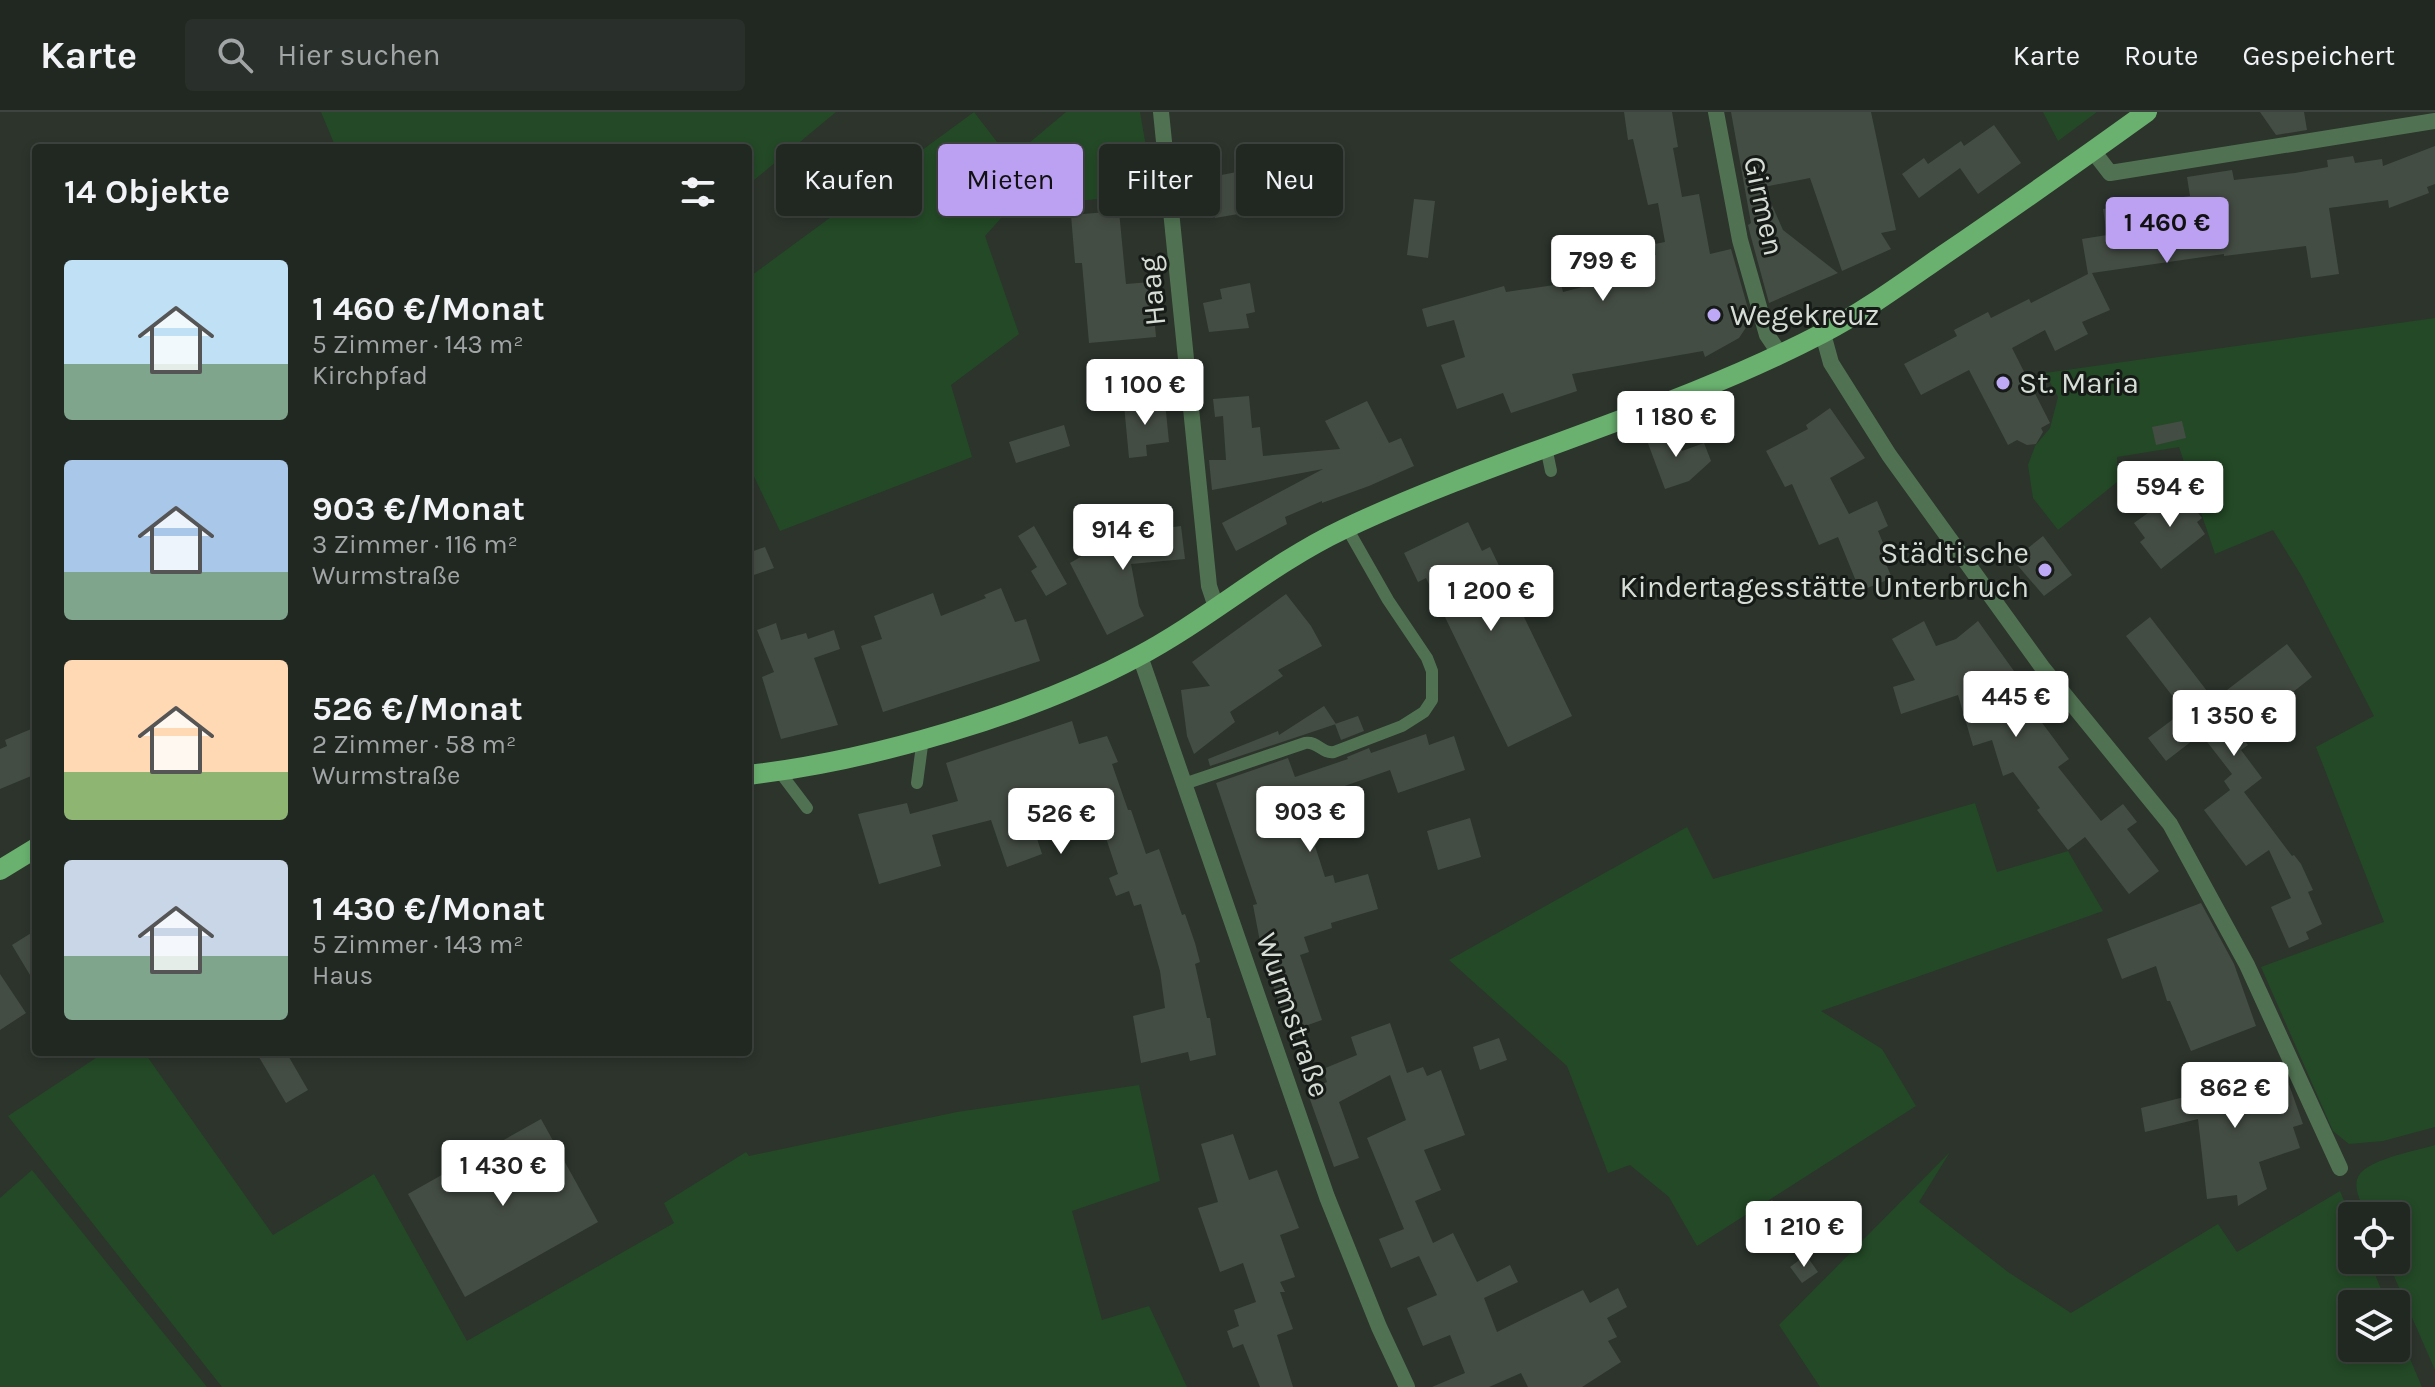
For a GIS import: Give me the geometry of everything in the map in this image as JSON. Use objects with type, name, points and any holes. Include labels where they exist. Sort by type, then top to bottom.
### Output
[{"type":"main road","points":[[752,774],[813,765],[923,738],[1052,695],[1140,656],[1278,565],[1347,528],[1706,386],[1823,334],[1860,313],[2147,112]]},
{"type":"main road","points":[[0,870],[32,850]]},
{"type":"street","name":"Haag","points":[[1161,112],[1209,586],[1216,607]]},
{"type":"street","name":"Girmen","points":[[1716,112],[1740,240],[1767,335],[1780,354]]},
{"type":"street","points":[[2093,151],[2110,173],[2435,121]]},
{"type":"street","points":[[1823,334],[1831,363],[1889,455],[2042,667],[2170,824],[2247,965],[2340,1168]]},
{"type":"street","name":"Wurmstraße","points":[[1140,656],[1327,1197],[1379,1327],[1407,1387]]},
{"type":"lane","points":[[1546,447],[1551,471]]},
{"type":"lane","points":[[1184,784],[1305,743],[1313,743],[1326,753],[1334,752],[1402,726],[1424,712],[1432,700],[1432,671],[1427,658],[1388,600],[1347,528]]},
{"type":"lane","points":[[917,783],[923,738]]},
{"type":"lane","points":[[779,771],[807,808]]},
{"type":"green space","points":[[321,112],[836,112],[797,144],[776,144],[776,162],[752,182],[752,144],[334,144]]},
{"type":"green space","points":[[974,112],[999,144],[938,144],[938,216],[1003,216],[985,236],[1019,334],[951,385],[972,457],[780,531],[752,472],[752,275],[832,216],[922,216],[922,150]]},
{"type":"green space","points":[[1066,112],[1140,112],[1146,144],[1099,144],[1099,199],[1083,200],[1083,144],[1028,144]]},
{"type":"green space","points":[[2043,112],[2097,112],[2058,141]]},
{"type":"green space","points":[[2435,318],[2435,1127],[2383,1141],[2349,1144],[2333,1131],[2261,967],[2384,922],[2316,747],[2374,716],[2301,575],[2273,530],[2215,554],[2179,447],[2117,457],[2117,482],[2058,530],[2033,498],[2028,465],[2035,446],[2050,428],[2058,397],[2045,373]]},
{"type":"green space","points":[[1975,803],[1997,872],[2068,851],[2103,911],[1821,1011],[1882,1049],[1916,1106],[1697,1246],[1669,1197],[1630,1165],[1608,1173],[1567,1066],[1449,960],[1687,827],[1713,879]]},
{"type":"green space","points":[[99,1056],[147,1056],[273,1235],[374,1174],[467,1341],[674,1223],[664,1203],[746,1152],[749,1156],[957,1112],[1139,1085],[1160,1181],[1072,1211],[1102,1320],[1149,1306],[1187,1387],[222,1387],[8,1116]]},
{"type":"green space","points":[[2435,1145],[2435,1370],[2410,1313],[2410,1290],[2400,1290],[2393,1274],[2410,1274],[2410,1202],[2360,1202],[2356,1185],[2361,1173],[2368,1167]]},
{"type":"green space","points":[[1950,1152],[1919,1202],[2008,1272],[2071,1313],[2218,1224],[2237,1252],[2340,1191],[2345,1202],[2338,1202],[2338,1274],[2375,1274],[2381,1290],[2338,1290],[2338,1362],[2410,1362],[2410,1359],[2422,1387],[1820,1387],[1779,1325]]},
{"type":"green space","points":[[32,1170],[207,1387],[0,1387],[0,1198]]},
{"type":"building","points":[[1624,112],[1672,112],[1678,147],[1673,148],[1682,197],[1699,194],[1710,254],[1731,249],[1749,312],[1747,326],[1739,338],[1705,357],[1703,351],[1572,374],[1577,391],[1511,413],[1503,393],[1457,409],[1441,365],[1465,357],[1454,320],[1427,327],[1422,309],[1504,286],[1506,292],[1561,284],[1563,292],[1625,276],[1621,262],[1656,255],[1655,244],[1665,242],[1658,203],[1648,205],[1633,139],[1628,140]]},
{"type":"building","points":[[1731,112],[1871,112],[1896,230],[1881,233],[1891,249],[1842,271],[1810,178],[1764,187],[1783,230],[1838,273],[1769,303],[1748,225],[1751,223]]},
{"type":"building","points":[[2260,112],[2304,112],[2307,130],[2276,135]]},
{"type":"building","points":[[1994,125],[2021,163],[1978,194],[1960,168],[1919,198],[1902,174],[1924,158],[1928,164],[1961,141],[1964,146]]},
{"type":"building","points":[[2435,146],[2435,184],[2427,187],[2429,193],[2389,208],[2388,200],[2329,208],[2339,274],[2311,278],[2306,246],[2092,273],[2110,310],[2082,322],[2088,334],[2055,351],[2045,330],[2012,348],[2050,423],[2041,428],[2043,432],[2036,444],[2027,445],[2017,440],[2008,445],[1969,370],[1921,395],[1904,364],[1957,336],[1954,330],[1988,312],[1991,318],[2029,299],[2031,303],[2088,274],[2082,239],[2107,235],[2103,209],[2190,196],[2187,177],[2232,170],[2234,180],[2295,173],[2328,167],[2327,160],[2353,156],[2355,163],[2382,159],[2383,166]]},
{"type":"building","points":[[1236,172],[1236,214],[1215,218],[1220,216],[1220,175]]},
{"type":"building","points":[[1414,199],[1435,201],[1428,258],[1407,255]]},
{"type":"building","points":[[1071,216],[1119,216],[1126,284],[1151,282],[1156,337],[1089,343],[1082,263],[1075,263]]},
{"type":"building","points":[[1250,283],[1255,312],[1246,314],[1249,328],[1209,332],[1203,303],[1222,299],[1220,289]]},
{"type":"building","points":[[1138,372],[1140,396],[1124,404],[1120,376]]},
{"type":"building","points":[[1249,396],[1252,428],[1260,427],[1263,456],[1340,449],[1325,421],[1367,401],[1389,443],[1401,438],[1414,466],[1285,517],[1287,524],[1236,551],[1222,523],[1323,469],[1212,490],[1209,460],[1226,460],[1223,416],[1215,417],[1213,399]]},
{"type":"building","points":[[1165,402],[1169,442],[1146,445],[1147,456],[1129,458],[1124,405]]},
{"type":"building","points":[[1830,408],[1865,458],[1830,478],[1849,514],[1877,501],[1888,526],[1878,531],[1891,562],[1886,564],[1892,578],[1860,591],[1838,537],[1819,545],[1792,484],[1785,487],[1766,451],[1808,429],[1806,425]]},
{"type":"building","points":[[2182,421],[2186,438],[2156,445],[2152,427]]},
{"type":"building","points":[[1064,425],[1070,446],[1016,463],[1009,442]]},
{"type":"building","points":[[1673,428],[1682,451],[1704,443],[1711,461],[1689,481],[1665,489],[1646,438]]},
{"type":"building","points":[[2180,490],[2202,518],[2197,522],[2205,534],[2161,569],[2140,542],[2145,538],[2134,523]]},
{"type":"building","points":[[1468,522],[1482,551],[1490,547],[1572,716],[1508,747],[1426,578],[1418,582],[1404,553]]},
{"type":"building","points":[[1034,526],[1067,584],[1046,596],[1031,571],[1037,567],[1018,536]]},
{"type":"building","points":[[1181,526],[1185,559],[1131,564],[1139,606],[1144,616],[1107,635],[1070,563],[1098,547],[1097,537]]},
{"type":"building","name":"Städtische Kindertagesstätte Unterbruch","points":[[2043,536],[2072,575],[2044,596],[2013,560]]},
{"type":"building","points":[[765,547],[774,568],[752,576],[752,552]]},
{"type":"building","points":[[1001,588],[1015,622],[1026,619],[1040,661],[883,712],[861,646],[882,639],[874,616],[933,593],[941,616],[986,598],[984,595]]},
{"type":"building","points":[[1286,594],[1322,646],[1278,670],[1283,676],[1230,712],[1235,722],[1194,754],[1187,736],[1181,690],[1210,686],[1192,662]]},
{"type":"building","points":[[2150,617],[2214,700],[2287,644],[2312,677],[2274,707],[2266,697],[2231,723],[2248,745],[2241,750],[2262,778],[2244,792],[2301,864],[2313,890],[2308,892],[2322,924],[2306,932],[2309,939],[2289,948],[2271,907],[2291,898],[2269,850],[2246,866],[2204,810],[2230,790],[2224,781],[2232,774],[2201,734],[2166,761],[2148,738],[2184,711],[2126,636]]},
{"type":"building","points":[[1924,621],[1936,646],[1956,639],[1978,621],[2048,714],[2040,720],[2069,759],[2058,767],[2101,821],[2123,804],[2137,822],[2127,829],[2159,871],[2129,894],[2085,837],[2068,850],[2013,772],[2003,776],[1992,740],[1973,746],[1958,695],[1901,714],[1893,687],[1915,680],[1892,639]]},
{"type":"building","points":[[776,623],[781,640],[806,633],[808,639],[834,630],[840,649],[814,658],[838,725],[781,739],[762,677],[774,672],[757,630]]},
{"type":"building","points":[[1324,706],[1336,724],[1210,766],[1208,759],[1278,731],[1279,735]]},
{"type":"building","points":[[1358,716],[1364,731],[1341,740],[1335,724]]},
{"type":"building","points":[[1072,721],[1079,744],[1107,736],[1118,762],[1112,764],[1146,854],[1159,849],[1195,943],[1200,962],[1195,964],[1207,1018],[1210,1018],[1216,1055],[1190,1061],[1188,1052],[1141,1063],[1133,1016],[1165,1008],[1160,971],[1141,904],[1134,906],[1129,891],[1116,896],[1109,878],[1118,874],[1093,799],[1042,817],[1044,822],[1033,826],[1042,854],[1007,867],[991,820],[932,835],[941,866],[879,884],[858,814],[907,803],[910,814],[958,801],[946,763]]},
{"type":"building","points":[[32,729],[32,776],[0,789],[0,749],[7,746],[5,740]]},
{"type":"building","points":[[1426,734],[1429,745],[1454,736],[1465,770],[1398,793],[1390,770],[1308,799],[1320,837],[1315,846],[1325,877],[1333,875],[1335,883],[1368,874],[1378,909],[1331,923],[1332,928],[1304,937],[1309,952],[1300,955],[1322,1020],[1288,1032],[1261,947],[1253,905],[1257,904],[1216,783],[1288,758],[1295,777],[1348,759],[1369,748],[1371,753]]},
{"type":"building","points":[[1470,818],[1481,857],[1438,870],[1427,831]]},
{"type":"building","points":[[2201,903],[2234,964],[2256,1026],[2191,1051],[2170,1001],[2167,1001],[2156,966],[2122,979],[2107,939]]},
{"type":"building","points":[[32,932],[32,978],[12,945]]},
{"type":"building","points":[[0,974],[26,1013],[0,1030]]},
{"type":"building","points":[[1390,1023],[1407,1073],[1423,1067],[1427,1076],[1441,1070],[1465,1135],[1424,1150],[1441,1190],[1415,1201],[1433,1243],[1453,1233],[1477,1282],[1510,1265],[1518,1282],[1484,1298],[1497,1332],[1583,1290],[1590,1303],[1618,1288],[1627,1307],[1607,1318],[1617,1337],[1608,1341],[1621,1362],[1582,1387],[1528,1387],[1521,1373],[1489,1387],[1432,1387],[1465,1373],[1450,1335],[1423,1346],[1407,1308],[1437,1295],[1419,1256],[1391,1268],[1379,1239],[1404,1229],[1367,1138],[1406,1120],[1390,1075],[1339,1102],[1359,1158],[1334,1167],[1307,1091],[1327,1082],[1323,1069],[1357,1055],[1351,1037]]},
{"type":"building","points":[[1499,1038],[1507,1060],[1480,1070],[1473,1047]]},
{"type":"building","points":[[258,1056],[288,1056],[308,1090],[286,1103]]},
{"type":"building","points":[[2286,1076],[2303,1124],[2293,1127],[2300,1148],[2259,1162],[2267,1189],[2238,1206],[2237,1195],[2207,1199],[2198,1119],[2145,1132],[2141,1108],[2196,1094],[2195,1084]]},
{"type":"building","points":[[541,1119],[598,1222],[465,1297],[408,1194]]},
{"type":"building","points":[[1233,1134],[1249,1180],[1277,1170],[1299,1228],[1280,1235],[1295,1277],[1280,1282],[1285,1292],[1280,1292],[1293,1329],[1277,1335],[1293,1387],[1260,1387],[1243,1344],[1233,1348],[1227,1331],[1239,1326],[1234,1310],[1256,1302],[1243,1263],[1220,1272],[1198,1208],[1218,1202],[1201,1144]]},
{"type":"building","points":[[1772,1200],[1792,1223],[1767,1246],[1752,1231],[1750,1216]]},
{"type":"building","points":[[1806,1255],[1818,1272],[1802,1283],[1790,1267]]},
{"type":"place","name":"Wegekreuz","points":[[1714,315]]},
{"type":"place","name":"St. Maria","points":[[2003,383]]},
{"type":"place","name":"Städtische Kindertagesstätte Unterbruch","points":[[2045,570]]}]
